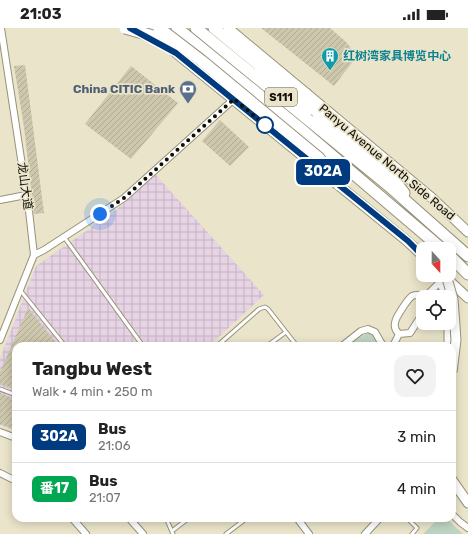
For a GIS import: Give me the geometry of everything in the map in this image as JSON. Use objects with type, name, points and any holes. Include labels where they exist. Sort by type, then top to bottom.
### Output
[{"type":"highway","points":[[125,28],[153,36],[178,47],[202,61]]},
{"type":"highway","points":[[159,28],[202,61],[319,158],[339,185]]},
{"type":"highway","name":"S111","points":[[177,28],[301,129],[435,242]]},
{"type":"highway","name":"S111","points":[[196,28],[366,167],[468,256]]},
{"type":"highway","points":[[214,28],[392,177],[416,210]]},
{"type":"highway","points":[[306,94],[318,114]]},
{"type":"highway","points":[[456,262],[468,274]]},
{"type":"main road","points":[[130,28],[176,53]]},
{"type":"main road","points":[[149,28],[176,53],[416,249]]},
{"type":"main road","name":"Panyu Avenue North Side Road","points":[[228,28],[432,198],[468,232]]},
{"type":"main road","points":[[424,232],[429,242]]},
{"type":"main road","points":[[445,282],[453,299],[456,342]]},
{"type":"main road","points":[[449,282],[468,298]]},
{"type":"main road","points":[[449,330],[449,342]]},
{"type":"main road","points":[[456,486],[468,502]]},
{"type":"street","name":"龙山大道","points":[[0,340],[34,255],[1,28]]},
{"type":"street","points":[[34,255],[64,238],[124,198],[234,99]]},
{"type":"street","points":[[0,200],[26,195]]},
{"type":"street","points":[[431,290],[437,282]]},
{"type":"street","points":[[416,296],[409,299],[395,320],[396,331],[400,334],[410,333],[416,324]]},
{"type":"street","points":[[347,342],[361,331],[368,328],[375,332],[381,342]]},
{"type":"street","points":[[395,342],[400,334]]},
{"type":"street","points":[[0,432],[12,436]]},
{"type":"street","points":[[0,473],[12,479]]},
{"type":"street","points":[[456,518],[468,528]]},
{"type":"street","points":[[76,522],[86,534]]},
{"type":"street","points":[[132,522],[143,534]]},
{"type":"street","points":[[300,522],[309,534]]},
{"type":"street","points":[[365,534],[376,522]]},
{"type":"lane","points":[[64,238],[140,342]]},
{"type":"lane","points":[[20,290],[62,342]]},
{"type":"lane","points":[[221,342],[259,309],[264,307],[268,309],[293,342]]},
{"type":"lane","points":[[272,342],[286,332]]},
{"type":"lane","points":[[0,389],[12,394]]},
{"type":"lane","points":[[168,522],[173,532],[184,522]]},
{"type":"lane","points":[[226,534],[242,522]]},
{"type":"lane","points":[[411,522],[417,528],[412,534]]},
{"type":"shaded area","points":[[155,174],[264,295],[213,342],[12,342],[12,430],[0,425],[0,359],[36,266],[115,211]]},
{"type":"green space","points":[[368,332],[374,335],[378,342],[354,342]]},
{"type":"green space","points":[[435,522],[450,522],[463,534],[423,534]]},
{"type":"building","name":"红树湾家具博览中心","points":[[261,28],[330,28],[346,42],[357,56],[334,86]]},
{"type":"building","points":[[25,65],[44,213],[34,214],[24,127],[14,66]]},
{"type":"building","points":[[131,66],[178,103],[131,159],[85,124]]},
{"type":"building","points":[[220,120],[249,147],[230,166],[202,141]]},
{"type":"building","points":[[28,308],[56,342],[13,342]]},
{"type":"building","points":[[12,345],[12,388],[0,384],[0,372]]},
{"type":"building","points":[[0,393],[12,398],[12,429],[0,424]]},
{"type":"bus line","name":"302A","points":[[130,28],[176,53],[416,249]]},
{"type":"place","name":"红树湾家具博览中心","points":[[330,71]]},
{"type":"place","name":"China CITIC Bank","points":[[188,104]]},
{"type":"route","points":[[100,214],[124,198],[222,108],[234,99],[265,125]]}]
